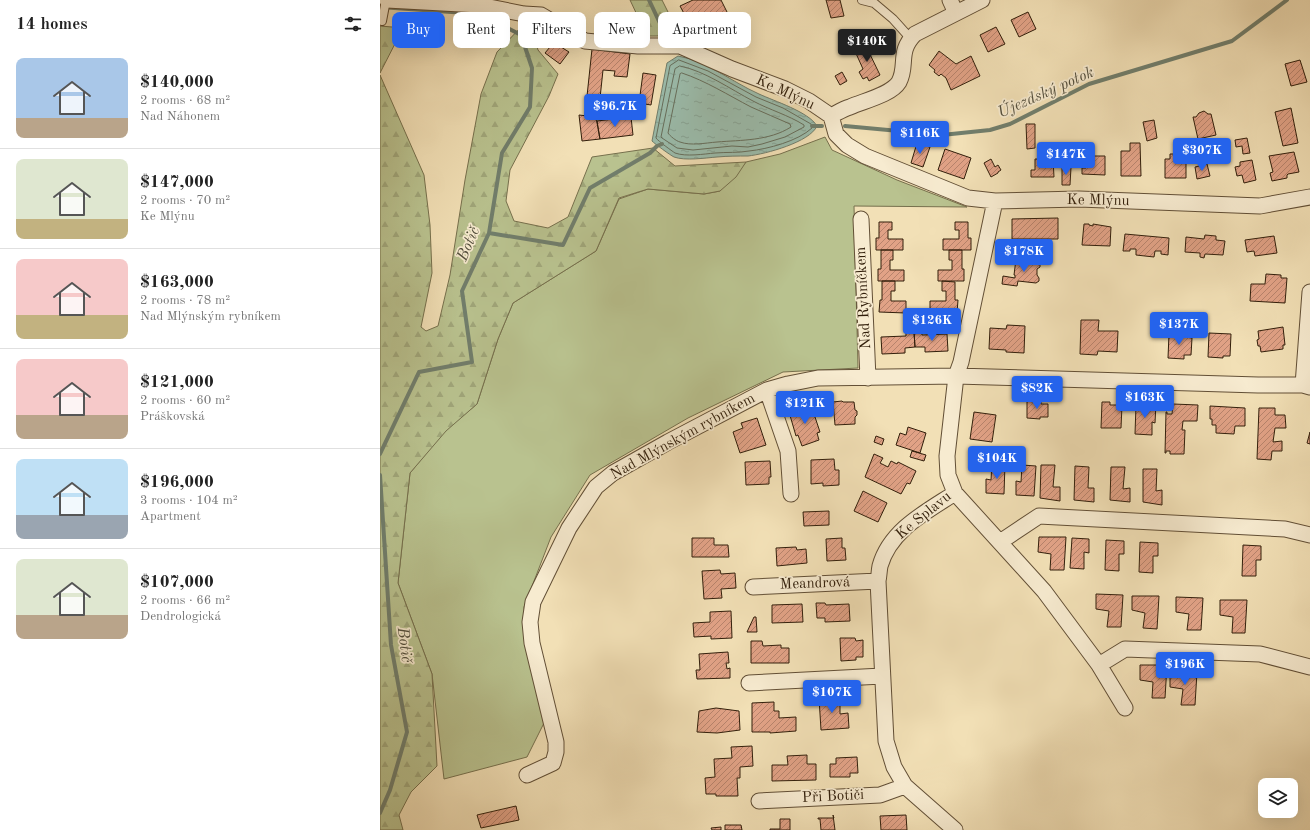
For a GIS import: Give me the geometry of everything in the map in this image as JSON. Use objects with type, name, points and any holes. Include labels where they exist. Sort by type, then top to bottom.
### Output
[{"type":"street","name":"Ke Mlýnu","points":[[387,0],[479,5],[524,14],[541,15],[584,41],[638,46],[680,46],[732,69],[785,89],[809,101],[831,116],[836,134],[847,145],[865,156],[968,198],[995,201],[1079,199],[1260,206],[1309,200]]},
{"type":"street","points":[[831,116],[851,106],[889,92],[898,84],[902,74],[907,44],[915,34],[953,6],[982,0]]},
{"type":"street","name":"Ke Splavu","points":[[955,830],[905,786],[894,767],[886,741],[878,581],[880,566],[890,544],[904,528],[955,493],[948,475],[947,456],[956,376],[961,362],[995,201]]},
{"type":"street","name":"Nad Rybníčkem","points":[[861,219],[868,378]]},
{"type":"street","points":[[1307,386],[1310,292]]},
{"type":"street","name":"Nad Mlýnským rybníkem","points":[[526,775],[553,763],[556,752],[556,742],[532,643],[530,622],[533,602],[569,528],[596,487],[613,473],[767,390],[818,378],[956,376],[1307,386]]},
{"type":"street","points":[[767,390],[788,451],[791,494]]},
{"type":"street","points":[[955,493],[1044,591],[1099,665],[1125,708]]},
{"type":"street","points":[[1000,542],[1039,516],[1285,529],[1310,535]]},
{"type":"street","name":"Meandrová","points":[[753,587],[878,581]]},
{"type":"street","points":[[1099,665],[1124,649],[1260,654],[1310,667]]},
{"type":"street","points":[[749,683],[882,676]]},
{"type":"street","name":"Při Botiči","points":[[759,801],[880,795],[905,786]]},
{"type":"lane","points":[[382,21],[387,0]]},
{"type":"lane","points":[[862,0],[874,3],[893,19],[911,39]]},
{"type":"green space","points":[[630,0],[662,0],[668,12],[658,12],[658,36],[650,36],[650,12],[636,12]]},
{"type":"green space","points":[[380,26],[392,27],[393,48],[380,73]]},
{"type":"green space","points":[[518,30],[518,48],[537,48],[558,74],[549,96],[510,170],[506,201],[514,221],[548,228],[568,217],[592,157],[653,148],[675,166],[746,162],[736,177],[720,191],[704,194],[648,189],[619,198],[596,251],[513,303],[498,339],[477,404],[446,431],[410,473],[398,583],[432,674],[437,766],[411,792],[399,815],[403,830],[380,830],[380,75],[424,175],[430,225],[432,273],[421,327],[426,331],[438,326],[450,275],[465,180],[481,94],[497,52],[501,48],[510,48],[510,39]]},
{"type":"green space","points":[[825,137],[832,150],[897,180],[967,207],[854,206],[858,368],[783,372],[688,418],[590,475],[551,537],[524,607],[528,654],[545,721],[527,757],[444,779],[432,674],[398,583],[410,473],[445,431],[477,404],[498,339],[513,303],[596,251],[619,199],[648,189],[704,194],[720,191],[746,162],[780,154]]},
{"type":"water","points":[[678,56],[699,62],[759,94],[791,107],[807,116],[817,126],[813,132],[797,142],[776,150],[756,155],[695,159],[674,157],[652,141],[667,63]]},
{"type":"building","points":[[693,0],[721,0],[727,12],[683,12],[680,6]]},
{"type":"building","points":[[826,0],[840,0],[844,16],[831,18]]},
{"type":"building","points":[[1028,12],[1036,29],[1019,37],[1011,20]]},
{"type":"building","points":[[996,27],[1005,44],[988,52],[980,35]]},
{"type":"building","points":[[865,44],[880,75],[869,81],[867,77],[863,79],[859,72],[863,69],[854,49]]},
{"type":"building","points":[[549,48],[563,48],[569,52],[560,64],[545,53]]},
{"type":"building","points":[[592,49],[630,54],[627,77],[614,76],[615,71],[603,70],[598,117],[585,115]]},
{"type":"building","points":[[939,51],[956,64],[971,56],[980,76],[951,90],[946,78],[941,74],[939,76],[929,65]]},
{"type":"building","points":[[1300,60],[1307,82],[1291,86],[1285,64]]},
{"type":"building","points":[[842,72],[847,81],[840,85],[835,76]]},
{"type":"building","points":[[643,73],[656,75],[651,105],[639,103]]},
{"type":"building","points":[[1291,108],[1298,143],[1283,146],[1275,112]]},
{"type":"building","points":[[1204,111],[1211,114],[1216,135],[1198,139],[1193,117],[1196,117],[1199,113]]},
{"type":"building","points":[[579,115],[596,117],[600,139],[582,141]]},
{"type":"building","points":[[631,117],[633,135],[600,139],[597,121]]},
{"type":"building","points":[[1154,120],[1157,138],[1147,141],[1143,122]]},
{"type":"building","points":[[1026,124],[1035,124],[1035,148],[1027,149]]},
{"type":"building","points":[[1247,138],[1250,153],[1243,154],[1242,146],[1236,147],[1235,140]]},
{"type":"building","points":[[917,143],[930,147],[923,167],[911,163]]},
{"type":"building","points":[[1130,143],[1140,143],[1141,176],[1121,176],[1121,151],[1130,151]]},
{"type":"building","points":[[945,149],[971,158],[964,179],[938,170]]},
{"type":"building","points":[[1186,149],[1186,178],[1165,178],[1165,159],[1170,159],[1170,154],[1177,154],[1177,150]]},
{"type":"building","points":[[1294,152],[1299,172],[1288,174],[1287,178],[1272,181],[1270,173],[1273,172],[1269,156]]},
{"type":"building","points":[[1086,156],[1105,156],[1105,175],[1082,174],[1082,168],[1086,168]]},
{"type":"building","points":[[991,159],[995,167],[998,165],[1001,170],[991,177],[984,163]]},
{"type":"building","points":[[1035,159],[1053,159],[1054,177],[1031,177],[1031,170],[1035,170]]},
{"type":"building","points":[[1252,160],[1256,180],[1244,183],[1242,175],[1237,176],[1235,167],[1240,166],[1240,162]]},
{"type":"building","points":[[1207,164],[1210,176],[1197,179],[1195,167]]},
{"type":"building","points":[[1062,166],[1071,167],[1070,185],[1062,185]]},
{"type":"building","points":[[1058,218],[1058,239],[1012,239],[1012,219]]},
{"type":"building","points":[[879,222],[892,222],[892,230],[888,230],[888,239],[903,239],[903,250],[876,250],[876,238],[879,238]]},
{"type":"building","points":[[955,222],[968,222],[968,238],[971,238],[971,250],[943,250],[943,239],[959,239],[959,230],[955,230]]},
{"type":"building","points":[[1084,224],[1111,227],[1110,246],[1082,245]]},
{"type":"building","points":[[1125,234],[1169,238],[1168,255],[1161,254],[1161,251],[1155,251],[1154,257],[1136,255],[1136,249],[1123,251]]},
{"type":"building","points":[[1205,235],[1216,236],[1216,240],[1225,241],[1223,255],[1205,254],[1204,258],[1200,257],[1200,253],[1185,252],[1186,237],[1204,239]]},
{"type":"building","points":[[1274,236],[1277,253],[1255,256],[1254,251],[1247,252],[1245,240]]},
{"type":"building","points":[[881,250],[893,250],[893,260],[890,260],[890,270],[904,270],[904,281],[878,281],[878,269],[881,269]]},
{"type":"building","points":[[949,250],[962,250],[962,269],[964,269],[964,281],[938,281],[938,270],[952,270],[952,260],[949,260]]},
{"type":"building","points":[[1016,259],[1038,261],[1040,264],[1040,267],[1037,269],[1039,281],[1036,283],[1018,281],[1017,286],[1002,284],[1003,276],[1015,278]]},
{"type":"building","points":[[1266,274],[1281,275],[1281,278],[1287,278],[1285,303],[1250,301],[1251,284],[1265,284]]},
{"type":"building","points":[[882,281],[895,281],[895,291],[891,291],[891,301],[906,301],[906,313],[879,312],[880,300],[882,300]]},
{"type":"building","points":[[942,281],[955,282],[955,300],[958,300],[957,313],[930,313],[930,301],[946,301],[946,291],[942,291]]},
{"type":"building","points":[[1081,320],[1099,320],[1098,331],[1118,331],[1117,352],[1098,351],[1097,355],[1080,354]]},
{"type":"building","points":[[1007,325],[1025,326],[1024,353],[989,349],[990,328],[1006,329]]},
{"type":"building","points":[[1283,327],[1285,345],[1283,345],[1283,349],[1261,352],[1257,340],[1259,339],[1258,331]]},
{"type":"building","points":[[906,332],[914,332],[915,347],[905,348],[905,353],[882,354],[881,337],[906,336]]},
{"type":"building","points":[[914,332],[922,332],[922,335],[947,334],[948,351],[925,352],[925,347],[915,347]]},
{"type":"building","points":[[1209,333],[1231,334],[1230,356],[1223,356],[1223,358],[1208,357]]},
{"type":"building","points":[[1169,334],[1185,334],[1185,337],[1192,338],[1191,355],[1184,355],[1184,359],[1168,358]]},
{"type":"building","points":[[1034,399],[1041,399],[1041,404],[1048,404],[1048,417],[1040,417],[1040,419],[1027,418],[1027,401],[1034,402]]},
{"type":"building","points":[[833,402],[854,402],[855,410],[857,411],[855,424],[835,425]]},
{"type":"building","points":[[1102,402],[1110,402],[1110,405],[1122,405],[1121,428],[1101,428]]},
{"type":"building","points":[[1147,402],[1156,403],[1155,423],[1152,422],[1152,435],[1135,434],[1136,405],[1146,405]]},
{"type":"building","points":[[1173,404],[1198,405],[1197,421],[1183,421],[1182,430],[1185,430],[1184,454],[1170,454],[1170,451],[1166,451],[1165,453],[1166,412],[1167,414],[1172,414]]},
{"type":"building","points":[[811,405],[820,432],[817,433],[819,440],[802,446],[798,435],[796,436],[789,412]]},
{"type":"building","points":[[1210,406],[1245,408],[1245,426],[1235,426],[1234,434],[1216,433],[1216,425],[1212,425],[1212,419],[1210,419]]},
{"type":"building","points":[[1259,408],[1275,408],[1275,415],[1285,415],[1286,428],[1275,428],[1273,442],[1282,441],[1282,451],[1272,451],[1271,460],[1257,459]]},
{"type":"building","points":[[974,412],[996,415],[992,442],[970,439]]},
{"type":"building","points":[[757,418],[766,445],[740,453],[733,432],[743,428],[741,423]]},
{"type":"building","points":[[908,427],[926,433],[920,453],[896,445],[900,433],[906,435]]},
{"type":"building","points":[[1310,432],[1310,444],[1307,443]]},
{"type":"building","points":[[876,436],[884,439],[882,445],[874,442]]},
{"type":"building","points":[[912,451],[926,455],[924,461],[910,457]]},
{"type":"building","points":[[874,454],[883,458],[880,463],[888,467],[891,461],[897,464],[898,462],[916,471],[910,484],[907,483],[901,494],[865,477]]},
{"type":"building","points":[[834,459],[835,470],[839,470],[839,485],[823,486],[823,483],[811,484],[811,460]]},
{"type":"building","points":[[770,461],[771,477],[769,477],[769,484],[746,485],[745,462]]},
{"type":"building","points":[[992,463],[1005,464],[1004,494],[986,493],[986,479],[991,480]]},
{"type":"building","points":[[1022,465],[1036,466],[1034,496],[1016,495],[1016,481],[1021,482]]},
{"type":"building","points":[[1041,465],[1055,465],[1053,487],[1060,487],[1060,501],[1040,498]]},
{"type":"building","points":[[1075,466],[1089,467],[1088,488],[1094,488],[1094,502],[1074,500]]},
{"type":"building","points":[[1111,467],[1125,467],[1123,489],[1130,488],[1130,502],[1110,500]]},
{"type":"building","points":[[1143,469],[1157,469],[1156,491],[1162,490],[1162,505],[1143,502]]},
{"type":"building","points":[[863,491],[887,503],[878,522],[854,511]]},
{"type":"building","points":[[829,511],[829,525],[804,526],[803,512]]},
{"type":"building","points":[[1039,537],[1066,537],[1064,570],[1050,570],[1051,554],[1038,552]]},
{"type":"building","points":[[692,538],[714,538],[714,545],[728,545],[729,557],[692,557]]},
{"type":"building","points":[[842,538],[842,548],[845,548],[846,560],[827,561],[826,539]]},
{"type":"building","points":[[1072,538],[1089,539],[1089,553],[1084,552],[1084,569],[1070,568]]},
{"type":"building","points":[[1106,540],[1124,541],[1124,554],[1119,554],[1119,571],[1105,570]]},
{"type":"building","points":[[1140,542],[1158,543],[1158,556],[1153,556],[1153,573],[1139,572]]},
{"type":"building","points":[[1243,545],[1261,546],[1261,560],[1256,560],[1256,576],[1242,576]]},
{"type":"building","points":[[796,547],[797,550],[806,549],[807,563],[777,566],[776,548]]},
{"type":"building","points":[[720,570],[721,574],[735,573],[736,588],[721,589],[722,598],[704,599],[702,571]]},
{"type":"building","points":[[1096,594],[1123,595],[1121,627],[1107,627],[1109,611],[1096,609]]},
{"type":"building","points":[[1132,596],[1159,596],[1157,629],[1143,628],[1145,613],[1132,610]]},
{"type":"building","points":[[1176,597],[1203,598],[1201,630],[1187,630],[1189,614],[1176,612]]},
{"type":"building","points":[[1220,600],[1247,600],[1245,633],[1232,633],[1233,617],[1220,615]]},
{"type":"building","points":[[816,603],[825,603],[826,605],[849,604],[850,621],[825,622],[825,618],[817,618]]},
{"type":"building","points":[[802,604],[803,622],[772,623],[772,605]]},
{"type":"building","points":[[731,611],[732,638],[711,639],[711,636],[694,637],[693,623],[710,622],[710,612]]},
{"type":"building","points":[[754,617],[756,617],[757,632],[747,632]]},
{"type":"building","points":[[840,638],[855,638],[856,641],[863,640],[863,657],[856,657],[856,660],[841,661]]},
{"type":"building","points":[[751,641],[762,641],[763,646],[781,645],[781,648],[789,648],[789,663],[751,663]]},
{"type":"building","points":[[728,652],[729,663],[726,663],[727,669],[730,668],[730,678],[697,679],[696,670],[700,670],[699,654]]},
{"type":"building","points":[[1140,665],[1167,665],[1165,698],[1152,698],[1153,682],[1140,680]]},
{"type":"building","points":[[1170,672],[1197,672],[1195,705],[1181,705],[1183,689],[1170,687]]},
{"type":"building","points":[[840,697],[840,714],[848,713],[849,728],[821,730],[819,698]]},
{"type":"building","points":[[774,702],[774,711],[779,711],[779,718],[796,717],[796,731],[770,733],[752,732],[752,703]]},
{"type":"building","points":[[716,708],[739,711],[740,730],[717,733],[697,732],[699,711]]},
{"type":"building","points":[[752,746],[753,766],[740,767],[740,778],[737,778],[738,796],[716,796],[716,794],[706,794],[705,778],[715,777],[714,759],[732,758],[731,747]]},
{"type":"building","points":[[807,755],[807,764],[816,764],[816,780],[772,781],[772,765],[788,765],[787,756]]},
{"type":"building","points":[[857,757],[858,773],[850,773],[850,777],[830,777],[830,764],[836,764],[836,758]]},
{"type":"building","points":[[516,806],[519,820],[481,828],[477,815]]},
{"type":"building","points":[[906,815],[907,830],[881,830],[880,816]]},
{"type":"building","points":[[818,818],[833,818],[835,830],[821,830],[820,819]]},
{"type":"building","points":[[780,819],[790,819],[790,830],[770,830],[780,829]]},
{"type":"building","points":[[725,825],[741,825],[742,830],[725,830]]},
{"type":"building","points":[[721,827],[721,830],[712,830],[711,828]]},
{"type":"waterway","points":[[649,0],[658,19]]},
{"type":"waterway","name":"Újezdský potok","points":[[845,126],[942,135],[990,130],[1010,124],[1089,84],[1232,41],[1287,0]]},
{"type":"waterway","name":"Botič","points":[[380,7],[480,14],[521,35],[532,68],[530,107],[502,153],[489,233],[462,291],[472,362],[419,372],[380,454]]},
{"type":"waterway","name":"Újezdský potok","points":[[812,126],[822,126]]},
{"type":"waterway","name":"Újezdský potok","points":[[489,233],[563,245],[590,188],[650,153],[657,146],[662,144]]},
{"type":"waterway","name":"Botič","points":[[380,475],[391,645],[407,732],[390,790],[380,813]]}]
